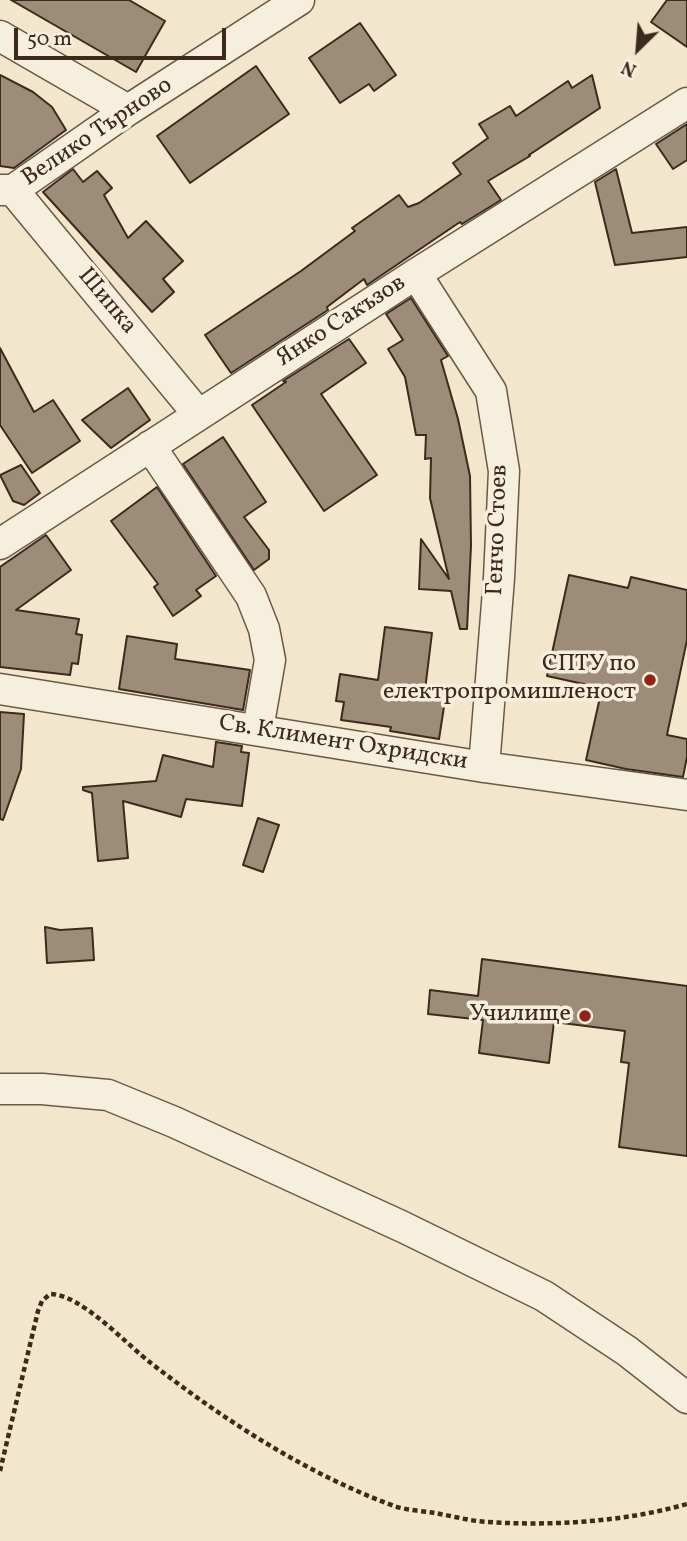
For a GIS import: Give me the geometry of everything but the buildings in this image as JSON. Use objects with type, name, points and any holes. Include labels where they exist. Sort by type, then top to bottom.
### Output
[{"type":"street","name":"Велико Търново","points":[[6,190],[299,0]]},
{"type":"street","points":[[0,36],[128,110]]},
{"type":"street","name":"Янко Сакъзов","points":[[0,544],[416,274],[687,103]]},
{"type":"street","name":"Шипка","points":[[6,190],[198,414]]},
{"type":"street","name":"Генчо Стоев","points":[[416,274],[491,391],[505,471],[484,767]]},
{"type":"street","points":[[150,446],[251,596],[264,629],[270,660],[258,729]]},
{"type":"street","name":"Св. Климент Охридски","points":[[0,689],[484,767],[687,795]]},
{"type":"street","points":[[0,1089],[42,1089],[108,1095],[198,1133],[403,1227],[544,1296],[627,1351],[687,1398]]},
{"type":"path","points":[[0,1471],[38,1311],[42,1301],[50,1294],[61,1294],[79,1302],[132,1349],[206,1406],[304,1466],[396,1507],[486,1522],[569,1522],[661,1511],[687,1504]]},
{"type":"place","name":"СПТУ по електропромишленост","points":[[650,680]]},
{"type":"place","name":"Училище","points":[[585,1016]]}]
